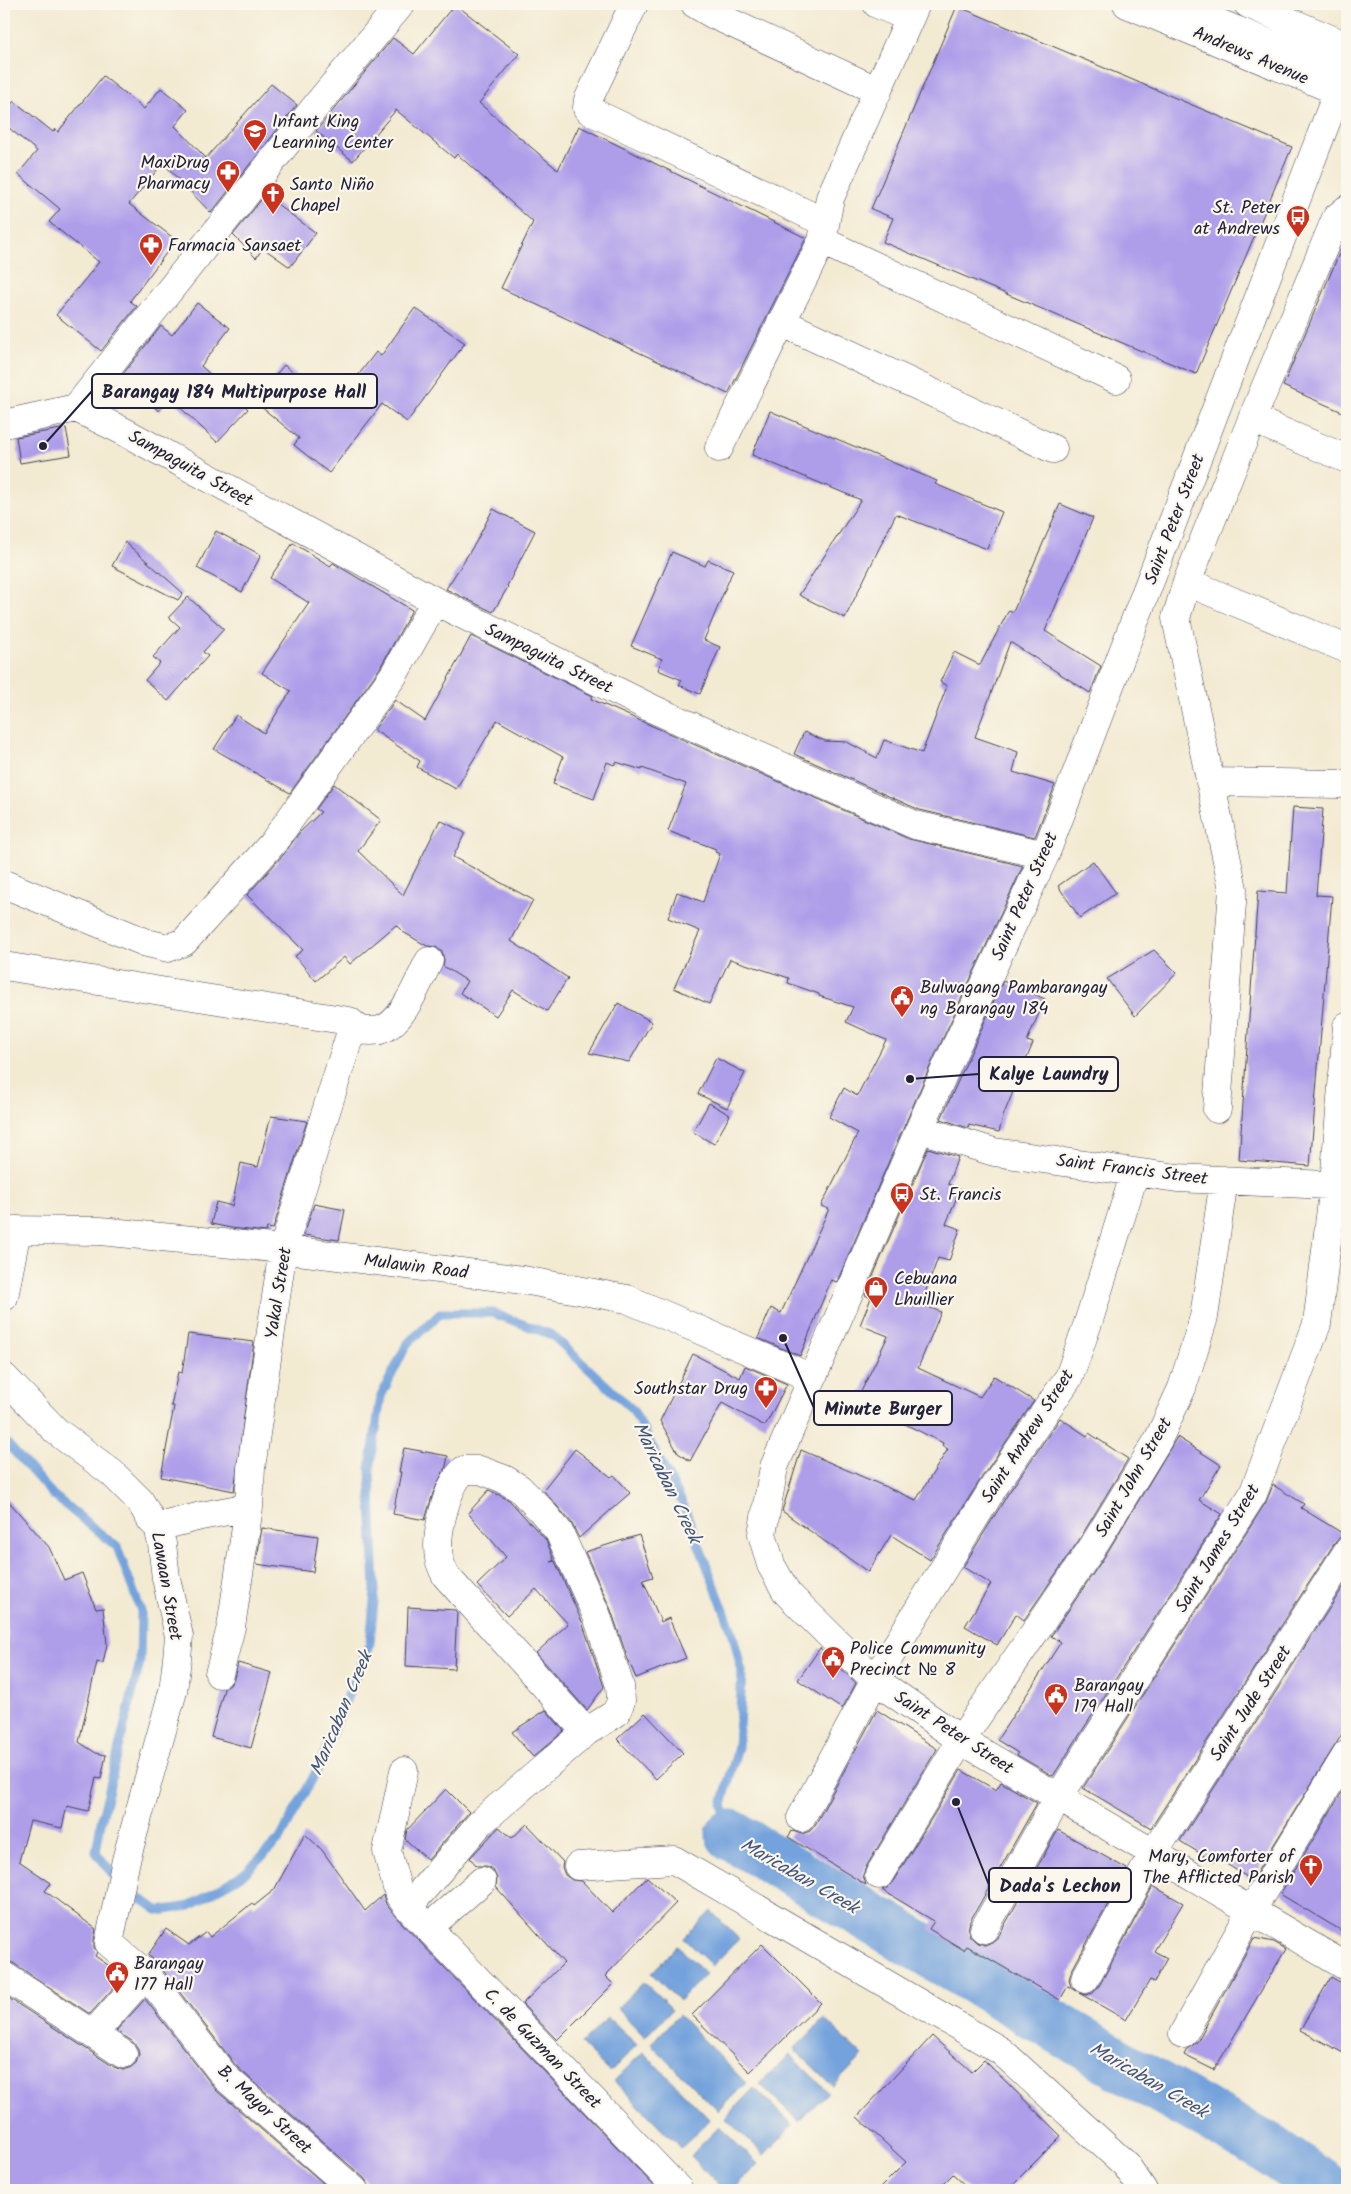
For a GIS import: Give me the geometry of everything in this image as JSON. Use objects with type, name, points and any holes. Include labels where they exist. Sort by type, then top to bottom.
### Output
[{"type":"main road","points":[[4,424],[76,408],[314,109],[402,4]]},
{"type":"main road","points":[[634,4],[588,100],[587,108],[590,111],[823,232],[1116,379]]},
{"type":"main road","points":[[719,448],[823,232],[830,198],[913,11],[877,4]]},
{"type":"main road","name":"Andrews Avenue","points":[[1127,4],[1344,87]]},
{"type":"main road","points":[[1172,4],[1344,87]]},
{"type":"main road","points":[[1248,4],[1347,46]]},
{"type":"main road","points":[[1260,4],[1347,40]]},
{"type":"main road","points":[[708,7],[878,91]]},
{"type":"main road","name":"Saint Peter Street","points":[[1344,87],[1045,854],[945,1070],[774,1467],[762,1534],[771,1565],[787,1593],[875,1680],[960,1740],[1347,1967]]},
{"type":"main road","points":[[1217,1109],[1233,889],[1176,618],[1187,582],[1252,419],[1336,218],[1347,209]]},
{"type":"main road","points":[[781,322],[1053,449]]},
{"type":"main road","name":"Sampaguita Street","points":[[76,408],[121,430],[435,601],[653,709],[915,825],[1045,854]]},
{"type":"main road","points":[[1252,419],[1347,459]]},
{"type":"main road","points":[[1187,582],[1347,650]]},
{"type":"main road","points":[[4,884],[147,943],[168,948],[184,942],[272,844],[393,676],[435,601]]},
{"type":"main road","points":[[1210,782],[1339,784]]},
{"type":"main road","points":[[4,966],[349,1021],[360,1030],[381,1030],[396,1019],[405,1007],[428,961]]},
{"type":"main road","name":"Saint James Street","points":[[984,1929],[1058,1798],[1253,1494],[1317,1324],[1340,1185],[1347,1026]]},
{"type":"main road","name":"Yakal Street","points":[[220,1674],[231,1627],[249,1507],[251,1468],[283,1249],[349,1038],[353,1033],[360,1030]]},
{"type":"main road","name":"Saint Francis Street","points":[[920,1129],[994,1152],[1178,1178],[1340,1185]]},
{"type":"main road","name":"Saint Andrew Street","points":[[800,1818],[875,1680],[996,1485],[1069,1377],[1089,1320],[1135,1172]]},
{"type":"main road","name":"Saint John Street","points":[[879,1875],[960,1740],[1092,1548],[1158,1440],[1182,1388],[1204,1317],[1224,1180]]},
{"type":"main road","points":[[4,1297],[10,1230]]},
{"type":"main road","name":"Mulawin Road","points":[[10,1230],[100,1231],[283,1249],[523,1280],[627,1299],[812,1378]]},
{"type":"main road","name":"Lawaan Street","points":[[4,1377],[56,1431],[112,1473],[140,1501],[158,1527],[179,1636],[173,1691],[126,1860],[109,1943]]},
{"type":"main road","points":[[408,1907],[481,1822],[586,1732],[616,1713],[621,1701],[621,1692],[597,1616],[559,1532],[542,1510],[519,1488],[504,1479],[480,1470],[464,1470],[454,1481],[443,1514],[438,1552],[442,1569],[446,1576],[586,1732]]},
{"type":"main road","points":[[158,1527],[201,1516],[249,1507]]},
{"type":"main road","name":"Saint Jude Street","points":[[1085,1979],[1153,1854],[1347,1552]]},
{"type":"main road","points":[[1183,2034],[1251,1911],[1347,1754]]},
{"type":"main road","name":"C. de Guzman Street","points":[[404,1771],[386,1851],[399,1895],[408,1907],[679,2190]]},
{"type":"main road","points":[[578,1866],[674,1860],[1001,2051],[1126,2165],[1143,2190]]},
{"type":"main road","points":[[428,1928],[482,1881]]},
{"type":"main road","name":"B. Mayor Street","points":[[109,1943],[146,1974],[226,2078],[354,2190]]},
{"type":"main road","points":[[93,2034],[146,1974]]},
{"type":"main road","points":[[4,1976],[123,2054]]},
{"type":"water","points":[[711,1911],[739,1939],[712,1966],[684,1938]]},
{"type":"water","points":[[678,1946],[706,1974],[679,2001],[651,1973]]},
{"type":"water","points":[[644,1982],[672,2009],[645,2037],[617,2008]]},
{"type":"water","points":[[679,2015],[746,2083],[718,2111],[651,2044]]},
{"type":"water","points":[[608,2018],[637,2045],[610,2072],[581,2044]]},
{"type":"water","points":[[824,2019],[863,2056],[833,2086],[794,2049]]},
{"type":"water","points":[[643,2052],[710,2120],[681,2148],[614,2081]]},
{"type":"water","points":[[790,2054],[828,2092],[799,2121],[760,2084]]},
{"type":"water","points":[[754,2088],[793,2125],[764,2155],[725,2118]]},
{"type":"water","points":[[719,2127],[758,2164],[732,2190],[724,2190],[690,2156]]},
{"type":"building","points":[[455,4],[519,54],[479,103],[558,170],[579,126],[806,238],[728,394],[501,288],[533,222],[457,154],[454,158],[396,110],[353,161],[316,131],[393,38],[414,54]]},
{"type":"building","points":[[957,6],[1292,147],[1196,374],[883,242],[893,218],[871,209]]},
{"type":"building","points":[[103,76],[144,109],[161,88],[188,110],[175,126],[206,158],[271,84],[297,105],[211,213],[163,163],[129,204],[176,240],[130,301],[137,306],[101,351],[56,315],[99,262],[49,222],[60,209],[18,174],[37,151],[4,124],[4,113],[14,101],[53,132],[55,129],[58,132]]},
{"type":"building","name":"Santo Niño Chapel","points":[[265,195],[316,233],[290,267],[263,248],[256,258],[233,235]]},
{"type":"building","points":[[1347,235],[1347,414],[1283,386]]},
{"type":"building","points":[[197,303],[230,328],[201,366],[248,409],[217,442],[170,398],[159,411],[119,379],[161,326],[172,335]]},
{"type":"building","points":[[415,308],[465,343],[407,422],[382,404],[329,473],[294,445],[299,438],[254,401],[284,365],[327,401],[330,397],[337,403],[376,352],[381,356]]},
{"type":"building","points":[[770,411],[937,481],[935,484],[1002,512],[987,549],[896,514],[845,618],[799,595],[861,500],[752,455]]},
{"type":"building","points":[[66,428],[71,455],[20,463],[16,437]]},
{"type":"building","points":[[1060,504],[1093,518],[1045,631],[1101,666],[1090,693],[1010,642],[975,737],[1018,752],[1013,772],[1055,785],[1035,837],[920,810],[794,754],[804,732],[825,741],[847,742],[877,758],[884,740],[922,753],[947,686],[940,682],[954,652],[980,665],[1009,610],[1013,612]]},
{"type":"building","points":[[493,509],[535,531],[508,587],[493,612],[446,589],[476,542]]},
{"type":"building","points":[[216,531],[261,555],[242,592],[197,568]]},
{"type":"building","points":[[125,542],[183,593],[178,600],[112,566]]},
{"type":"building","points":[[293,543],[330,566],[333,563],[412,610],[380,668],[290,793],[214,749],[236,715],[264,733],[291,691],[262,673],[309,603],[270,578]]},
{"type":"building","points":[[672,552],[705,566],[708,560],[733,570],[704,640],[720,647],[700,694],[679,685],[682,680],[658,670],[662,659],[631,646]]},
{"type":"building","points":[[188,597],[224,629],[203,652],[208,656],[168,701],[145,680],[160,663],[153,657],[180,627],[169,617]]},
{"type":"building","points":[[471,636],[593,696],[591,699],[909,839],[1023,866],[931,1064],[837,1282],[831,1280],[800,1356],[758,1338],[771,1308],[781,1313],[829,1209],[821,1206],[858,1133],[829,1117],[844,1088],[857,1096],[886,1040],[846,1022],[853,1007],[788,983],[789,978],[730,959],[709,1004],[674,988],[700,931],[668,918],[677,892],[703,902],[720,854],[715,852],[716,849],[668,831],[686,784],[642,768],[642,770],[616,762],[614,765],[607,762],[594,799],[553,784],[563,757],[497,720],[456,789],[417,767],[420,761],[374,730],[395,700],[425,721]]},
{"type":"building","points":[[334,784],[381,820],[358,851],[403,895],[440,820],[465,833],[453,857],[533,900],[511,941],[568,978],[547,1011],[513,990],[496,1016],[460,993],[467,981],[443,966],[442,952],[436,947],[427,946],[403,932],[396,925],[350,964],[344,957],[316,981],[295,956],[303,950],[247,895],[284,854],[299,833],[321,812],[316,809]]},
{"type":"building","points":[[1293,807],[1323,809],[1316,895],[1332,896],[1310,1166],[1239,1160],[1258,891],[1287,893]]},
{"type":"building","points":[[1093,861],[1116,893],[1080,918],[1058,886]]},
{"type":"building","points":[[1154,950],[1177,973],[1135,1016],[1107,979]]},
{"type":"building","points":[[1003,981],[1045,999],[1027,1041],[1033,1043],[1004,1114],[999,1132],[969,1125],[968,1128],[941,1119]]},
{"type":"building","points":[[618,1003],[652,1022],[629,1062],[589,1053]]},
{"type":"building","points":[[716,1058],[745,1073],[727,1108],[698,1094]]},
{"type":"building","points":[[709,1103],[730,1115],[714,1144],[693,1132]]},
{"type":"building","points":[[271,1116],[307,1121],[273,1229],[267,1228],[266,1232],[211,1224],[216,1202],[232,1206],[241,1163],[258,1167]]},
{"type":"building","points":[[928,1148],[958,1157],[948,1184],[960,1189],[946,1224],[960,1229],[949,1261],[938,1258],[921,1304],[941,1312],[918,1368],[980,1397],[994,1376],[1034,1401],[982,1477],[930,1560],[891,1535],[868,1572],[782,1511],[801,1450],[916,1500],[948,1449],[942,1446],[943,1443],[857,1400],[888,1336],[860,1325],[871,1298],[865,1295]]},
{"type":"building","points":[[314,1204],[345,1210],[339,1240],[304,1235]]},
{"type":"building","points":[[188,1334],[254,1342],[234,1491],[161,1477],[174,1406],[171,1406],[178,1372],[182,1373]]},
{"type":"building","points":[[693,1354],[740,1378],[745,1366],[787,1384],[765,1426],[722,1403],[690,1461],[678,1453],[660,1421]]},
{"type":"building","points":[[1060,1418],[1087,1436],[1089,1433],[1128,1459],[1079,1540],[1024,1620],[1016,1614],[997,1645],[965,1626],[991,1584],[963,1567],[1008,1494]]},
{"type":"building","points":[[1177,1437],[1221,1465],[1199,1500],[1222,1514],[1053,1776],[1017,1755],[1018,1753],[997,1740],[1061,1642],[1051,1636],[1105,1556]]},
{"type":"building","points":[[404,1448],[448,1456],[446,1466],[433,1493],[425,1520],[393,1514]]},
{"type":"building","points":[[575,1449],[611,1477],[614,1475],[630,1493],[579,1538],[571,1522],[543,1490]]},
{"type":"building","points":[[1273,1485],[1304,1504],[1301,1508],[1347,1536],[1339,1538],[1334,1544],[1151,1828],[1083,1788],[1266,1502]]},
{"type":"building","points":[[489,1490],[509,1500],[546,1540],[554,1560],[551,1562],[555,1561],[582,1622],[604,1687],[587,1710],[536,1653],[568,1624],[536,1589],[507,1616],[477,1585],[506,1557],[468,1513]]},
{"type":"building","points":[[4,1496],[49,1547],[64,1580],[82,1573],[96,1609],[103,1608],[107,1644],[103,1663],[97,1662],[79,1742],[96,1753],[106,1755],[101,1779],[96,1778],[88,1811],[67,1806],[62,1828],[30,1821],[19,1861],[51,1883],[45,1891],[96,1929],[94,1948],[97,1952],[95,1956],[124,1976],[90,2014],[13,1963],[4,1961],[4,1675],[8,1635],[4,1614]]},
{"type":"building","points":[[262,1528],[318,1536],[313,1572],[256,1564]]},
{"type":"building","points":[[639,1535],[653,1577],[643,1580],[661,1622],[669,1618],[686,1658],[636,1678],[611,1610],[585,1552]]},
{"type":"building","points":[[1347,1581],[1347,1726],[1252,1880],[1217,1858],[1214,1862],[1180,1841]]},
{"type":"building","points":[[408,1607],[455,1610],[457,1612],[454,1669],[406,1666]]},
{"type":"building","name":"Police Community Precinct № 8","points":[[820,1648],[856,1683],[842,1709],[798,1680]]},
{"type":"building","points":[[238,1663],[272,1673],[251,1748],[211,1737],[224,1689],[230,1685],[234,1678]]},
{"type":"building","points":[[546,1710],[564,1731],[533,1757],[512,1732]]},
{"type":"building","points":[[877,1710],[937,1749],[866,1867],[863,1875],[866,1885],[788,1837],[792,1831],[802,1834],[810,1831],[815,1825]]},
{"type":"building","points":[[645,1713],[683,1753],[656,1779],[617,1739]]},
{"type":"building","points":[[961,1770],[996,1790],[1001,1782],[1037,1803],[970,1921],[968,1930],[970,1936],[976,1942],[985,1945],[998,1937],[1058,1830],[1127,1869],[1071,1972],[1069,1980],[1071,1987],[1076,1991],[1068,1986],[1060,2000],[967,1946],[964,1950],[929,1929],[934,1921],[882,1890],[892,1883]]},
{"type":"building","points":[[1347,1784],[1347,1934],[1280,1894]]},
{"type":"building","points":[[446,1789],[469,1812],[428,1860],[405,1839],[407,1830]]},
{"type":"building","points":[[527,1824],[563,1862],[562,1867],[565,1875],[572,1880],[582,1881],[612,1913],[647,1877],[676,1903],[605,1976],[613,1984],[557,2040],[522,2004],[564,1963],[496,1887],[497,1878],[493,1870],[487,1866],[477,1866],[470,1858],[499,1827],[512,1838]]},
{"type":"building","points":[[305,1834],[322,1850],[365,1911],[383,1895],[386,1904],[397,1918],[658,2190],[369,2190],[369,2185],[364,2178],[237,2067],[158,1964],[148,1955],[166,1929],[189,1945],[206,1932],[210,1937],[252,1903],[254,1906],[274,1890]]},
{"type":"building","points":[[1153,1886],[1183,1903],[1154,1951],[1167,1958],[1154,1982],[1150,1980],[1126,2020],[1079,1993],[1086,1995],[1093,1993],[1099,1986]]},
{"type":"building","points":[[1254,1938],[1274,1942],[1286,1949],[1214,2070],[1184,2055],[1187,2049],[1197,2042]]},
{"type":"building","points":[[762,1944],[821,2003],[750,2072],[692,2015]]},
{"type":"building","points":[[1331,1977],[1347,1986],[1347,2055],[1300,2030]]},
{"type":"building","points":[[4,1995],[114,2067],[123,2070],[130,2068],[136,2063],[139,2054],[137,2047],[132,2041],[116,2031],[145,1999],[216,2090],[331,2190],[4,2190]]},
{"type":"building","points":[[932,2036],[972,2072],[984,2060],[1061,2136],[1007,2190],[970,2190],[953,2174],[937,2190],[878,2190],[906,2162],[857,2117]]},
{"type":"waterway","name":"Maricaban Creek","points":[[4,1440],[53,1495],[117,1547],[141,1611],[140,1662],[101,1822],[96,1852],[120,1884],[159,1911],[190,1906],[245,1873],[280,1839],[317,1770],[370,1643],[375,1591],[370,1469],[381,1396],[407,1344],[441,1313],[493,1313],[552,1335],[633,1410],[683,1504],[732,1631],[742,1672],[738,1747],[722,1805],[731,1835]]},
{"type":"waterway","name":"Maricaban Creek","points":[[731,1835],[1141,2077],[1272,2151],[1329,2190]]},
{"type":"place","name":"Infant King Learning Center","points":[[255,152]]},
{"type":"place","name":"MaxiDrug Pharmacy","points":[[228,193]]},
{"type":"place","name":"Santo Niño Chapel","points":[[273,215]]},
{"type":"place","name":"St. Peter at Andrews","points":[[1298,238]]},
{"type":"place","name":"Farmacia Sansaet","points":[[151,266]]},
{"type":"place","name":"Barangay 184 Multipurpose Hall","points":[[43,446]]},
{"type":"place","name":"Bulwagang Pambarangay ng Barangay 184","points":[[902,1018]]},
{"type":"place","name":"Kalye Laundry","points":[[910,1079]]},
{"type":"place","name":"St. Francis","points":[[902,1215]]},
{"type":"place","name":"Cebuana Lhuillier","points":[[876,1309]]},
{"type":"place","name":"Minute Burger","points":[[783,1338]]},
{"type":"place","name":"Southstar Drug","points":[[766,1409]]},
{"type":"place","name":"Police Community Precinct № 8","points":[[833,1679]]},
{"type":"place","name":"Barangay 179 Hall","points":[[1056,1716]]},
{"type":"place","name":"Dada's Lechon","points":[[956,1802]]},
{"type":"place","name":"Mary, Comforter of The Afflicted Parish","points":[[1311,1887]]},
{"type":"place","name":"Barangay 177 Hall","points":[[117,1994]]}]
